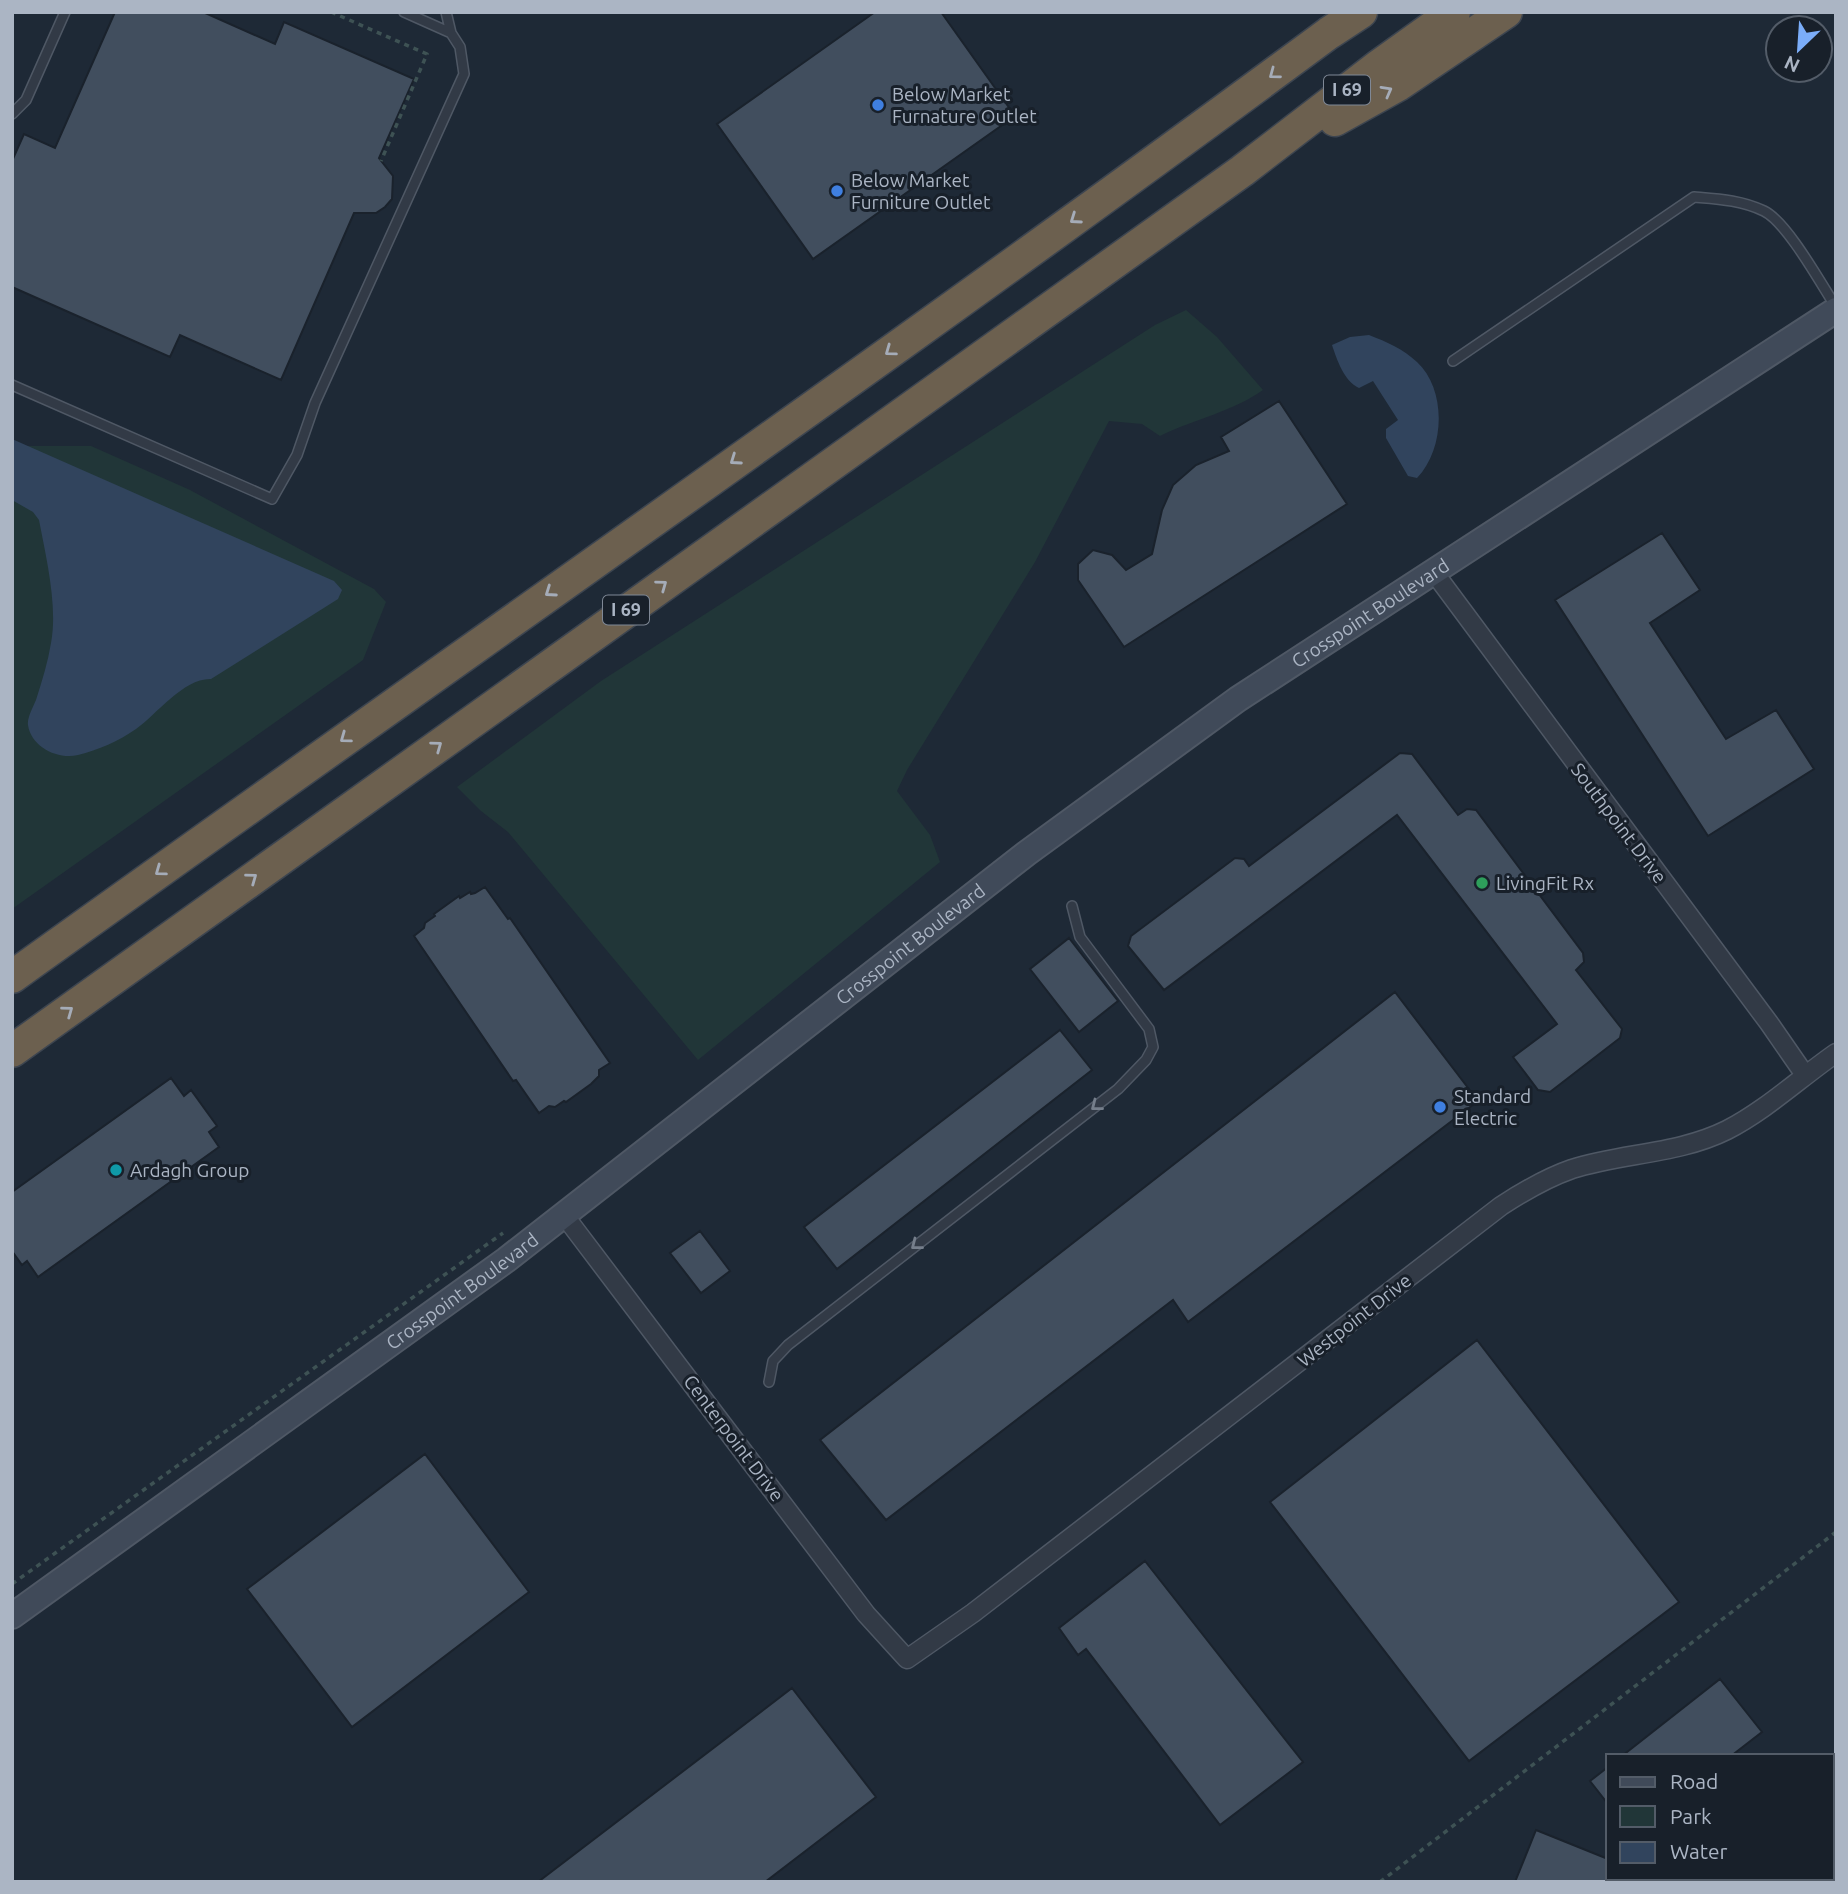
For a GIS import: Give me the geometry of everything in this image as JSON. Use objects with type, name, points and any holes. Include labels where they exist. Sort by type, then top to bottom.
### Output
[{"type":"highway","points":[[12,977],[1131,180],[1339,23],[1361,12]]},
{"type":"highway","name":"I 69","points":[[12,1051],[1242,171],[1454,12]]},
{"type":"highway","points":[[1242,171],[1398,85],[1506,12]]},
{"type":"street","name":"Crosspoint Boulevard","points":[[12,1616],[506,1260],[1035,848],[1238,699],[1836,309]]},
{"type":"street","name":"Southpoint Drive","points":[[1433,571],[1805,1074]]},
{"type":"street","name":"Westpoint Drive","points":[[907,1659],[973,1613],[1501,1206],[1537,1183],[1573,1169],[1691,1143],[1727,1130],[1761,1109],[1836,1053]]},
{"type":"street","name":"Centerpoint Drive","points":[[564,1215],[866,1614],[907,1659]]},
{"type":"lane","points":[[12,114],[26,100],[65,12]]},
{"type":"lane","points":[[404,12],[451,33]]},
{"type":"lane","points":[[12,385],[272,499],[297,455],[315,403],[464,74],[460,47],[451,33],[446,12]]},
{"type":"lane","points":[[1452,361],[1694,197],[1730,200],[1766,212],[1789,235],[1836,309]]},
{"type":"lane","points":[[769,1381],[773,1361],[788,1345],[1118,1089],[1146,1060],[1153,1047],[1149,1029],[1080,937],[1072,906]]},
{"type":"path","points":[[331,12],[427,54],[382,161]]},
{"type":"path","points":[[12,1584],[504,1233]]},
{"type":"path","points":[[1380,1882],[1836,1532]]},
{"type":"green space","points":[[1186,310],[1217,337],[1263,390],[1226,410],[1160,436],[1142,424],[1109,421],[1035,562],[907,770],[897,791],[930,835],[940,862],[698,1060],[508,832],[481,811],[457,787],[601,681],[1155,325]]},
{"type":"green space","points":[[12,446],[91,446],[190,490],[374,589],[386,602],[363,660],[12,909]]},
{"type":"water","points":[[1369,335],[1412,357],[1427,374],[1434,388],[1438,403],[1437,436],[1433,452],[1417,478],[1408,476],[1386,438],[1386,429],[1398,420],[1373,381],[1359,388],[1349,380],[1332,345],[1350,337]]},
{"type":"water","points":[[12,439],[334,581],[342,590],[338,599],[211,679],[201,680],[181,690],[136,729],[115,741],[78,755],[54,754],[34,740],[28,722],[50,650],[53,613],[48,565],[39,520],[33,512],[12,500]]},
{"type":"building","points":[[115,12],[203,12],[275,44],[284,22],[414,79],[379,158],[393,176],[392,199],[376,213],[354,213],[281,380],[180,335],[170,357],[12,287],[12,161],[24,134],[55,148]]},
{"type":"building","name":"Below Market Furniture Outlet","points":[[875,12],[941,12],[1015,116],[813,259],[717,124]]},
{"type":"building","points":[[1279,401],[1347,504],[1124,647],[1078,580],[1078,564],[1093,550],[1112,555],[1126,570],[1152,554],[1162,510],[1173,485],[1196,465],[1229,451],[1221,437]]},
{"type":"building","points":[[1662,533],[1700,590],[1650,623],[1726,739],[1776,710],[1814,769],[1708,836],[1555,600]]},
{"type":"building","points":[[1400,753],[1412,754],[1458,815],[1467,809],[1476,810],[1583,953],[1584,962],[1576,970],[1622,1029],[1620,1038],[1550,1092],[1538,1090],[1513,1057],[1557,1024],[1397,815],[1164,990],[1128,946],[1131,936],[1235,858],[1244,859],[1249,866]]},
{"type":"building","points":[[485,887],[508,919],[510,918],[610,1063],[599,1070],[599,1076],[591,1084],[566,1102],[555,1107],[549,1106],[539,1113],[516,1080],[513,1081],[414,936],[434,914],[459,896],[460,898],[470,892],[475,893]]},
{"type":"building","points":[[1069,938],[1118,1001],[1079,1032],[1030,969]]},
{"type":"building","points":[[1395,992],[1478,1101],[1188,1322],[1173,1300],[886,1520],[820,1440]]},
{"type":"building","points":[[1060,1030],[1092,1070],[837,1269],[804,1227]]},
{"type":"building","name":"Ardagh Group","points":[[171,1078],[184,1096],[191,1090],[217,1126],[209,1132],[219,1147],[38,1277],[27,1261],[22,1265],[12,1251],[12,1192]]},
{"type":"building","points":[[700,1231],[730,1271],[701,1293],[670,1253]]},
{"type":"building","points":[[1477,1340],[1679,1602],[1469,1761],[1270,1502]]},
{"type":"building","points":[[425,1454],[529,1592],[352,1727],[247,1589]]},
{"type":"building","points":[[1145,1561],[1303,1762],[1220,1825],[1086,1649],[1078,1655],[1059,1628]]},
{"type":"building","points":[[1720,1679],[1762,1732],[1734,1754],[1625,1754]]},
{"type":"building","points":[[792,1688],[876,1797],[765,1882],[538,1882]]},
{"type":"building","points":[[1606,1769],[1606,1801],[1590,1781]]},
{"type":"building","points":[[1536,1830],[1606,1858],[1608,1882],[1515,1882]]},
{"type":"place","name":"Below Market Furnature Outlet","points":[[878,105]]},
{"type":"place","name":"Below Market Furniture Outlet","points":[[837,191]]},
{"type":"place","name":"LivingFit Rx","points":[[1482,883]]},
{"type":"place","name":"Standard Electric","points":[[1440,1107]]},
{"type":"place","name":"Ardagh Group","points":[[116,1170]]}]
